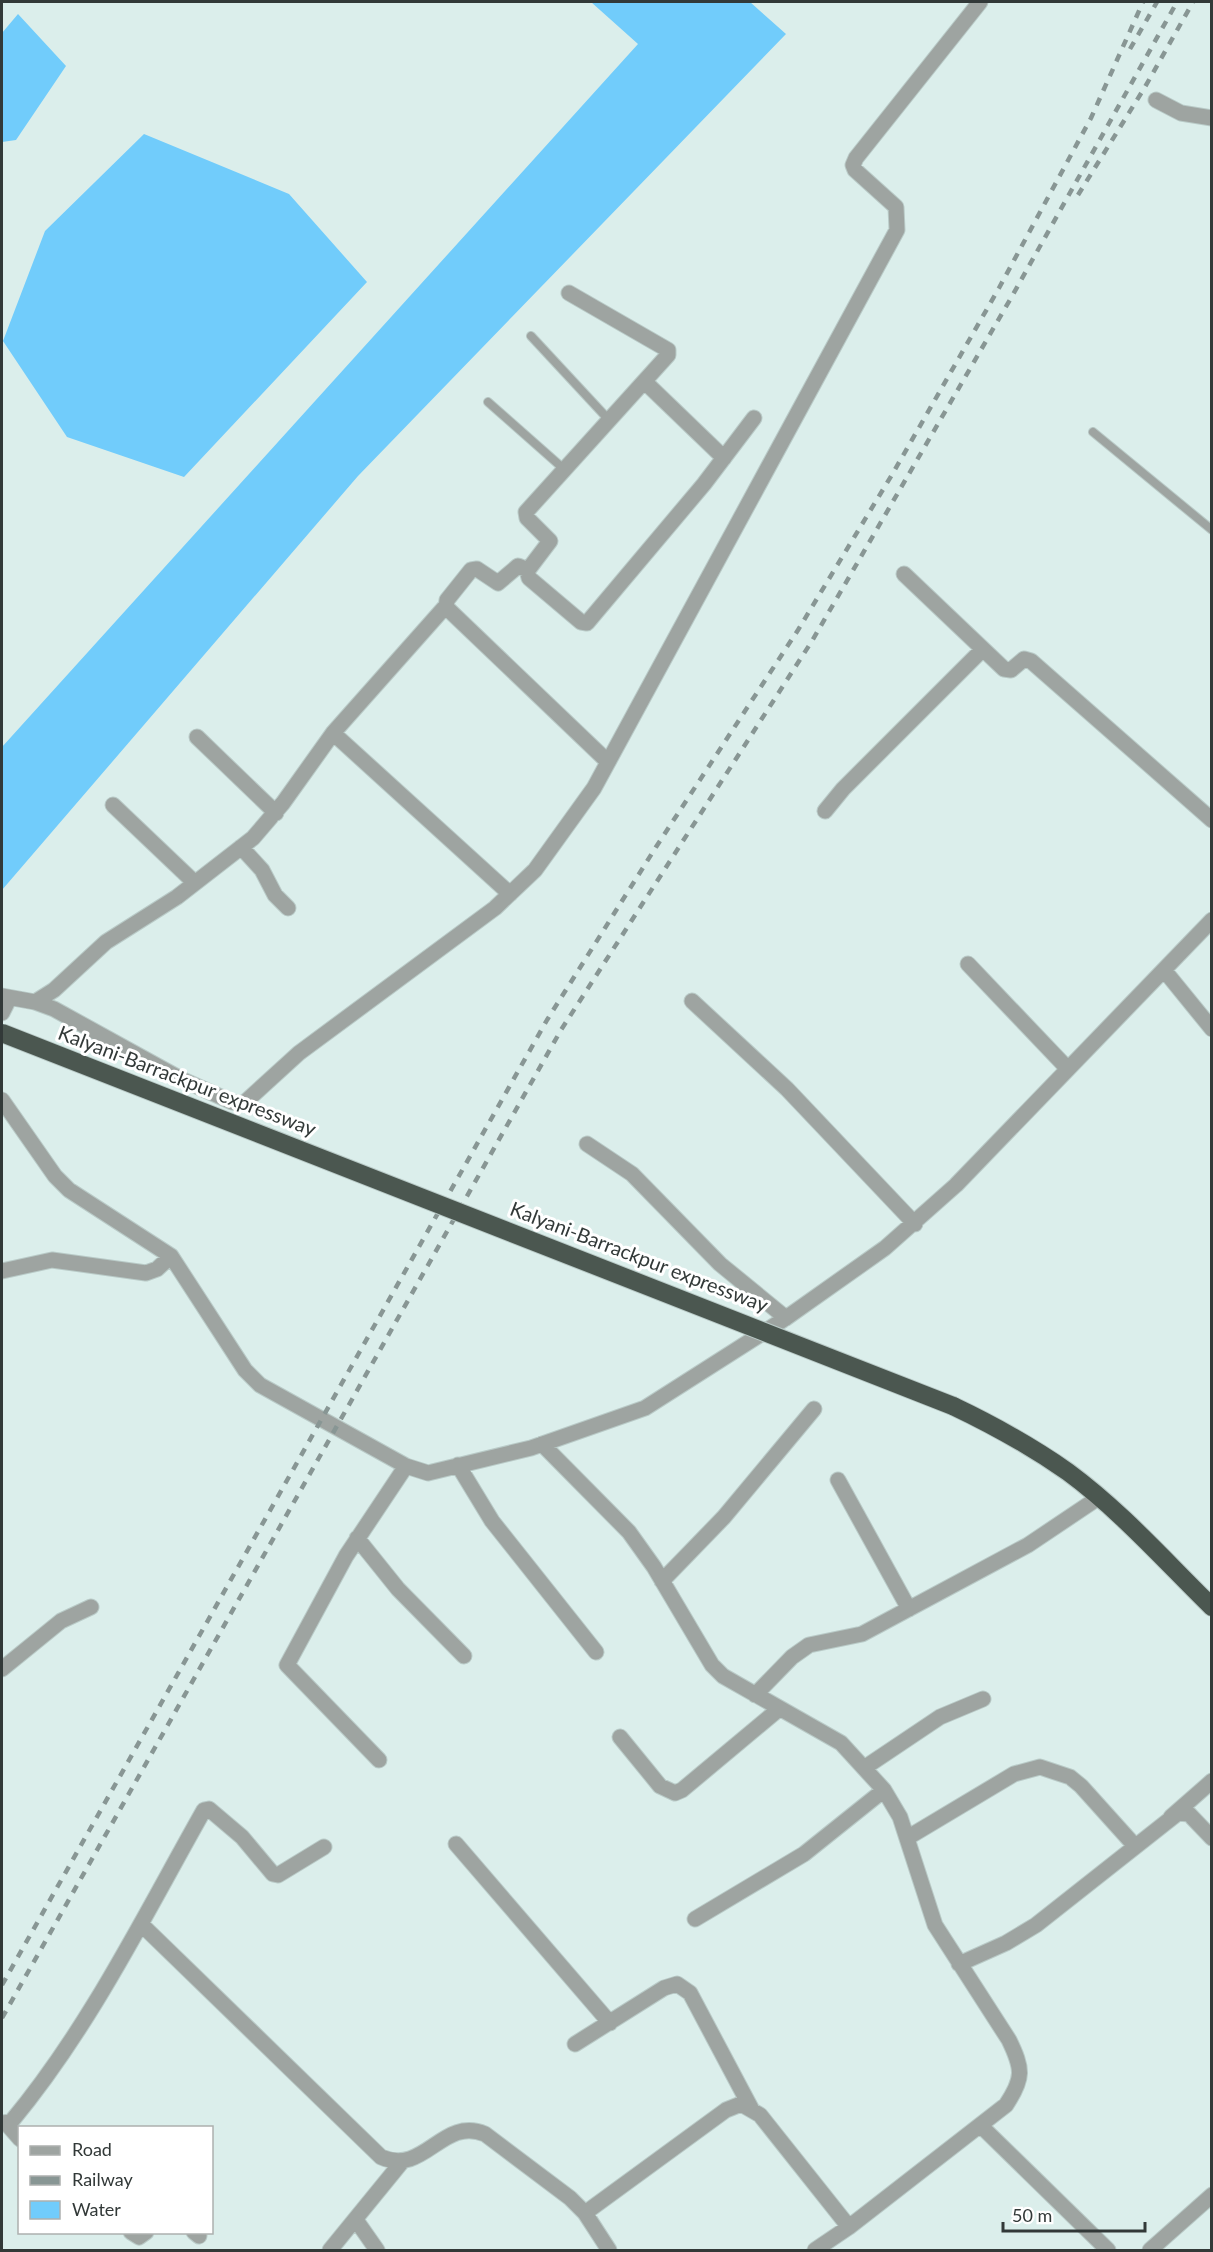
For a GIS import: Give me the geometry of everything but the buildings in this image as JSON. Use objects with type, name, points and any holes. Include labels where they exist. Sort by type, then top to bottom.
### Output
[{"type":"highway","name":"Kalyani-Barrackpur expressway","points":[[2,1033],[953,1406],[1007,1432],[1069,1473],[1212,1607]]},
{"type":"street","points":[[2,1013],[5,998],[35,1002],[181,1079],[232,1102],[243,1104],[299,1053],[510,894],[535,870],[594,788],[897,230],[896,207],[855,170],[853,165],[856,158],[980,2]]},
{"type":"street","points":[[1156,100],[1180,113],[1212,118]]},
{"type":"street","points":[[527,570],[550,541],[527,518],[526,513],[668,356],[668,350],[569,293]]},
{"type":"street","points":[[645,382],[724,458]]},
{"type":"street","points":[[35,1002],[54,990],[106,942],[195,883],[241,847],[276,813],[333,733],[446,608],[447,600],[471,570],[477,569],[498,583],[515,567],[520,566],[527,570],[529,578],[580,622],[587,623],[724,458],[754,418]]},
{"type":"street","points":[[903,574],[1008,670],[1024,659],[1031,661],[1212,820]]},
{"type":"street","points":[[446,608],[608,762]]},
{"type":"street","points":[[825,811],[983,649]]},
{"type":"street","points":[[333,733],[510,894]]},
{"type":"street","points":[[197,737],[276,813]]},
{"type":"street","points":[[113,805],[195,883]]},
{"type":"street","points":[[241,847],[262,870],[275,895],[288,908]]},
{"type":"street","points":[[2,1100],[55,1176],[69,1190],[171,1256],[245,1370],[260,1385],[406,1466],[428,1473],[542,1444],[645,1408],[786,1318],[915,1224],[1212,920]]},
{"type":"street","points":[[968,964],[1068,1069]]},
{"type":"street","points":[[1164,970],[1212,1029]]},
{"type":"street","points":[[692,1001],[772,1074],[915,1224]]},
{"type":"street","points":[[587,1144],[632,1174],[720,1264],[786,1318]]},
{"type":"street","points":[[2,1270],[51,1260],[146,1273],[157,1269],[171,1256]]},
{"type":"street","points":[[662,1581],[724,1517],[814,1409]]},
{"type":"street","points":[[542,1444],[629,1532],[662,1581],[706,1658],[723,1676],[841,1743],[884,1790],[900,1817],[934,1925],[1009,2040],[1020,2068],[1016,2089],[1006,2105],[849,2228],[815,2250]]},
{"type":"street","points":[[458,1465],[492,1521],[596,1652]]},
{"type":"street","points":[[379,1760],[287,1665],[325,1592],[357,1538],[406,1466]]},
{"type":"street","points":[[838,1480],[909,1609]]},
{"type":"street","points":[[755,1695],[792,1657],[809,1645],[862,1634],[1028,1545],[1098,1498]]},
{"type":"street","points":[[357,1538],[398,1589],[464,1656]]},
{"type":"street","points":[[2,1669],[61,1621],[91,1607]]},
{"type":"street","points":[[864,1768],[940,1717],[982,1699]]},
{"type":"street","points":[[620,1737],[660,1786],[675,1793],[722,1759],[779,1709]]},
{"type":"street","points":[[907,1838],[1014,1774],[1040,1767],[1070,1777],[1081,1786],[1135,1846]]},
{"type":"street","points":[[959,1964],[1006,1943],[1036,1925],[1170,1818],[1212,1781]]},
{"type":"street","points":[[695,1919],[804,1854],[884,1790]]},
{"type":"street","points":[[4,2123],[11,2122],[65,2052],[142,1925],[206,1808],[242,1837],[273,1874],[278,1875],[324,1847]]},
{"type":"street","points":[[1170,1818],[1178,1813],[1189,1814],[1212,1838]]},
{"type":"street","points":[[456,1844],[610,2023]]},
{"type":"street","points":[[142,1925],[381,2157],[401,2163]]},
{"type":"street","points":[[575,2044],[664,1988],[677,1984],[684,1988],[690,1993],[751,2108],[849,2228]]},
{"type":"street","points":[[585,2213],[726,2110],[741,2104],[751,2108]]},
{"type":"street","points":[[4,2123],[18,2137]]},
{"type":"street","points":[[981,2126],[1108,2250]]},
{"type":"street","points":[[330,2250],[401,2163],[413,2159],[450,2135],[474,2129],[485,2134],[555,2186],[585,2213],[609,2250]]},
{"type":"street","points":[[1150,2250],[1212,2195]]},
{"type":"street","points":[[356,2220],[376,2250]]},
{"type":"lane","points":[[531,336],[609,420]]},
{"type":"lane","points":[[488,402],[565,470]]},
{"type":"lane","points":[[1093,432],[1212,530]]},
{"type":"water","points":[[591,2],[750,2],[786,34],[358,476],[2,890],[2,747],[638,44]]},
{"type":"water","points":[[18,14],[66,66],[16,140],[2,142],[2,33]]},
{"type":"water","points":[[144,134],[289,194],[367,282],[184,477],[67,437],[3,341],[45,231]]},
{"type":"railway","points":[[2,1985],[547,1020],[656,847],[798,630],[893,473],[999,288],[1091,118],[1143,2]]},
{"type":"railway","points":[[1130,49],[1157,2]]},
{"type":"railway","points":[[2,2018],[561,1030],[812,641],[1011,298],[1177,2]]},
{"type":"railway","points":[[1078,195],[1145,87],[1193,2]]}]
